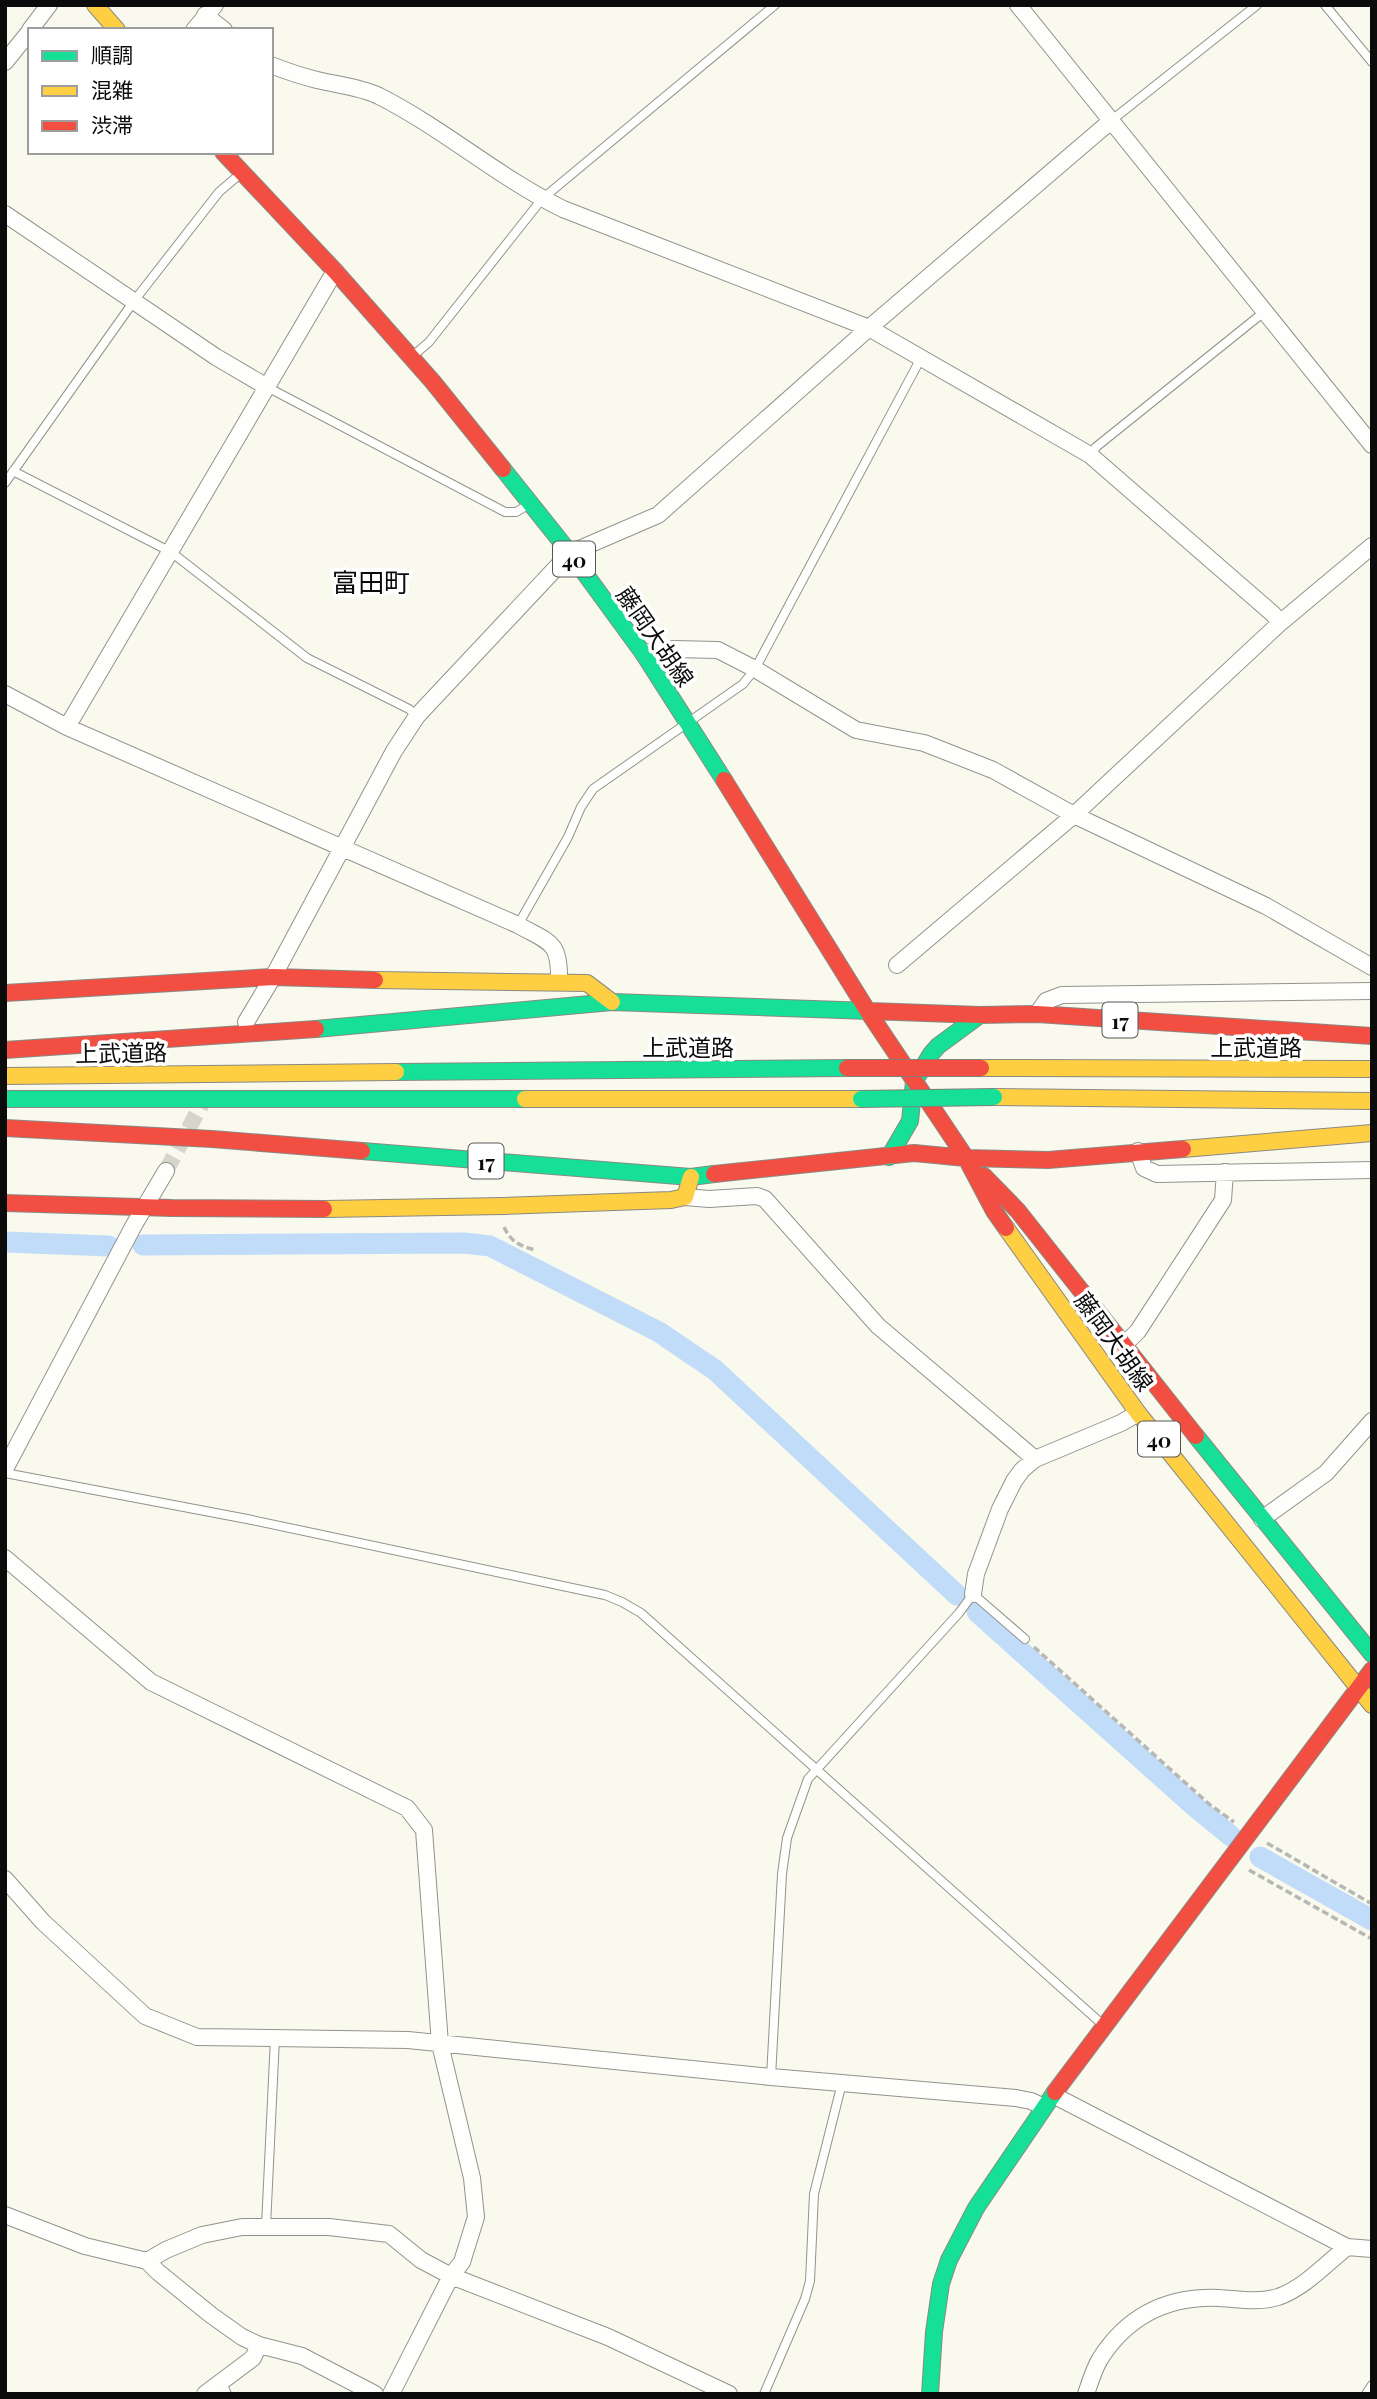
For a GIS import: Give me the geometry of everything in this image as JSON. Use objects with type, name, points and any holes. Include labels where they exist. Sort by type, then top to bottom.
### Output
[{"type":"main road","points":[[95,5],[115,28]]},
{"type":"main road","name":"藤岡大胡線","points":[[225,154],[335,271],[411,357],[570,553],[643,653],[867,1010],[966,1158],[994,1211],[1138,1413],[1372,1705]]},
{"type":"main road","points":[[5,993],[273,977],[510,983],[559,981],[587,983],[612,1002]]},
{"type":"main road","name":"17","points":[[5,1050],[265,1034],[612,1002],[980,1015],[1037,1014],[1372,1036]]},
{"type":"main road","points":[[888,1157],[910,1121],[914,1082],[938,1046],[980,1015]]},
{"type":"main road","name":"上武道路","points":[[5,1076],[847,1068],[1372,1069]]},
{"type":"main road","name":"上武道路","points":[[5,1099],[994,1097],[1372,1101]]},
{"type":"main road","name":"17","points":[[5,1128],[212,1139],[691,1177],[914,1153],[966,1158],[1048,1160],[1372,1133]]},
{"type":"main road","name":"藤岡大胡線","points":[[966,1158],[1018,1211],[1262,1520],[1372,1654]]},
{"type":"main road","points":[[5,1203],[143,1209],[504,1208],[671,1200],[685,1197],[691,1177]]},
{"type":"main road","points":[[930,2394],[937,2307],[949,2260],[976,2208],[1104,2026],[1372,1670]]},
{"type":"street","points":[[32,28],[49,5]]},
{"type":"street","points":[[1018,5],[1372,445]]},
{"type":"street","points":[[196,28],[210,10],[223,28]]},
{"type":"street","points":[[5,62],[28,33]]},
{"type":"street","points":[[273,66],[297,75],[376,95],[418,118],[542,199],[869,328],[1090,455],[1273,614],[1280,623]]},
{"type":"street","points":[[246,1022],[273,977],[394,751],[416,716],[570,553],[658,515],[869,328],[1112,120]]},
{"type":"street","points":[[5,214],[216,357],[267,387]]},
{"type":"street","points":[[67,727],[335,271]]},
{"type":"street","points":[[897,965],[1074,815],[1280,623],[1372,546]]},
{"type":"street","points":[[643,653],[674,649],[718,650],[856,730],[924,743],[993,769],[1074,815],[1266,905],[1372,967]]},
{"type":"street","points":[[5,694],[67,727],[518,925],[549,942],[556,950],[560,960],[559,981]]},
{"type":"street","points":[[1037,1014],[1046,1001],[1062,995],[1372,991]]},
{"type":"street","points":[[1138,1151],[1144,1168],[1157,1174],[1372,1170]]},
{"type":"street","points":[[5,1471],[143,1209],[166,1171]]},
{"type":"street","points":[[1124,1346],[1138,1331],[1223,1200],[1225,1172]]},
{"type":"street","points":[[685,1197],[709,1199],[757,1196],[765,1199],[878,1326],[1035,1459]]},
{"type":"street","points":[[973,1594],[976,1574],[1007,1492],[1022,1470],[1035,1459],[1121,1423],[1138,1413]]},
{"type":"street","points":[[1262,1520],[1326,1473],[1372,1421]]},
{"type":"street","points":[[5,1558],[151,1682],[407,1808],[424,1830],[440,2044],[472,2178],[476,2217],[462,2262],[451,2276],[391,2394]]},
{"type":"street","points":[[5,1879],[43,1922],[145,2016],[197,2037],[408,2040],[771,2077],[1049,2101],[1348,2246],[1372,2249]]},
{"type":"street","points":[[5,2214],[85,2246],[147,2261],[211,2315],[242,2337],[259,2345],[302,2356],[375,2394]]},
{"type":"street","points":[[147,2261],[202,2235],[242,2227],[329,2227],[389,2234],[421,2260],[451,2276],[608,2337],[729,2394]]},
{"type":"street","points":[[1086,2394],[1099,2360],[1114,2341],[1131,2324],[1155,2307],[1178,2301],[1216,2298],[1249,2301],[1277,2297],[1300,2285],[1348,2246]]},
{"type":"street","points":[[205,2394],[225,2388],[253,2358],[259,2345]]},
{"type":"lane","points":[[411,357],[429,342],[542,199],[775,5]]},
{"type":"lane","points":[[1112,120],[1257,5]]},
{"type":"lane","points":[[1325,5],[1372,62]]},
{"type":"lane","points":[[5,483],[134,301],[219,192],[242,173]]},
{"type":"lane","points":[[1090,455],[1096,447],[1264,312]]},
{"type":"lane","points":[[518,925],[568,837],[580,807],[593,789],[743,684],[755,670],[921,358]]},
{"type":"lane","points":[[267,387],[505,512],[516,512],[531,504]]},
{"type":"lane","points":[[13,471],[171,552],[307,658],[409,709],[416,716]]},
{"type":"lane","points":[[5,1471],[605,1595],[622,1602],[641,1613],[1104,2026]]},
{"type":"lane","points":[[771,2077],[782,1874],[787,1838],[808,1779],[959,1613],[973,1594],[1025,1639]]},
{"type":"lane","points":[[266,2226],[275,2038]]},
{"type":"lane","points":[[764,2394],[805,2299],[810,2281],[814,2194],[842,2083]]},
{"type":"lane","points":[[1366,2394],[1372,2385]]},
{"type":"path","points":[[504,1208],[504,1227],[508,1236],[517,1245],[535,1250]]},
{"type":"path","points":[[1025,1639],[1209,1804],[1249,1832],[1372,1904]]},
{"type":"path","points":[[1231,1856],[1247,1869],[1372,1940]]},
{"type":"waterway","points":[[5,1242],[109,1246]]},
{"type":"waterway","points":[[143,1245],[464,1243],[490,1246],[659,1332],[715,1370],[957,1595]]},
{"type":"waterway","points":[[977,1612],[1231,1836]]},
{"type":"waterway","points":[[1260,1857],[1372,1920]]},
{"type":"tunnel","points":[[166,1171],[206,1096]]},
{"type":"traffic: fast","points":[[503,469],[570,553],[643,653],[724,780]]},
{"type":"traffic: fast","points":[[316,1029],[612,1002],[870,1011]]},
{"type":"traffic: fast","points":[[889,1157],[910,1121],[914,1082],[931,1054],[980,1015]]},
{"type":"traffic: fast","points":[[396,1072],[847,1068]]},
{"type":"traffic: fast","points":[[861,1099],[994,1097]]},
{"type":"traffic: fast","points":[[5,1099],[525,1099]]},
{"type":"traffic: fast","points":[[362,1151],[691,1177],[714,1174]]},
{"type":"traffic: fast","points":[[1196,1436],[1372,1654]]},
{"type":"traffic: fast","points":[[930,2394],[934,2332],[941,2284],[949,2260],[976,2208],[1055,2092]]},
{"type":"traffic: slow","points":[[95,5],[115,28]]},
{"type":"traffic: slow","points":[[375,980],[587,983],[612,1002]]},
{"type":"traffic: slow","points":[[981,1068],[1372,1069]]},
{"type":"traffic: slow","points":[[5,1076],[396,1072]]},
{"type":"traffic: slow","points":[[994,1097],[1372,1101]]},
{"type":"traffic: slow","points":[[525,1099],[861,1099]]},
{"type":"traffic: slow","points":[[1183,1149],[1372,1133]]},
{"type":"traffic: slow","points":[[324,1209],[671,1200],[685,1197],[691,1177]]},
{"type":"traffic: slow","points":[[1006,1228],[1138,1413],[1372,1705]]},
{"type":"traffic: jam","points":[[225,154],[335,271],[433,382],[503,469]]},
{"type":"traffic: jam","points":[[724,780],[867,1010],[966,1158],[1006,1228]]},
{"type":"traffic: jam","points":[[5,993],[273,977],[375,980]]},
{"type":"traffic: jam","points":[[870,1011],[1037,1014],[1372,1036]]},
{"type":"traffic: jam","points":[[5,1050],[316,1029]]},
{"type":"traffic: jam","points":[[847,1068],[981,1068]]},
{"type":"traffic: jam","points":[[5,1128],[212,1139],[362,1151]]},
{"type":"traffic: jam","points":[[714,1174],[914,1153],[966,1158],[1048,1160],[1183,1149]]},
{"type":"traffic: jam","points":[[984,1176],[1018,1211],[1196,1436]]},
{"type":"traffic: jam","points":[[5,1203],[324,1209]]},
{"type":"traffic: jam","points":[[1055,2092],[1372,1670]]},
{"type":"district","name":"富田町","points":[[371,581]]}]
